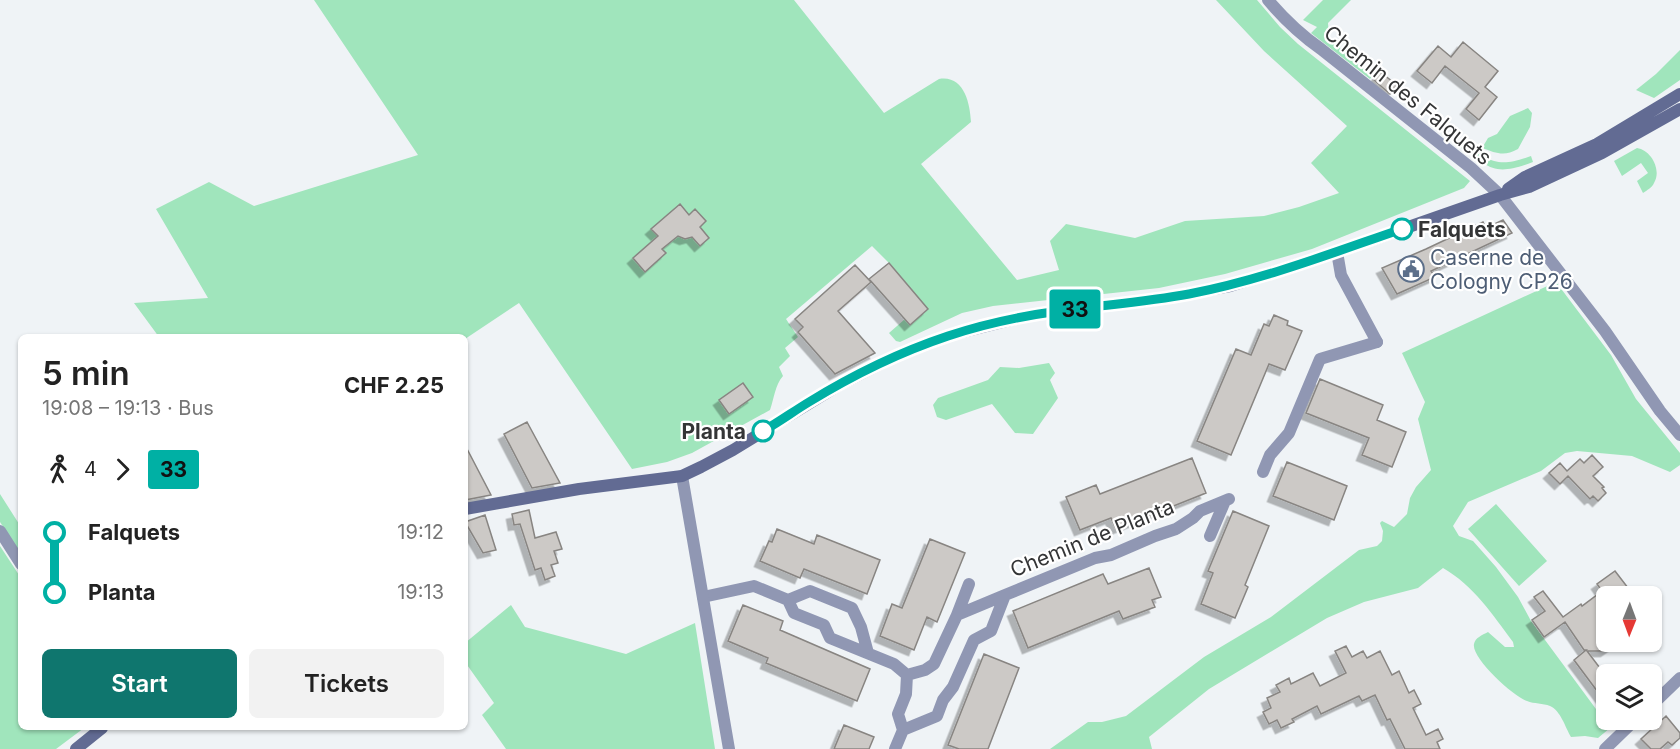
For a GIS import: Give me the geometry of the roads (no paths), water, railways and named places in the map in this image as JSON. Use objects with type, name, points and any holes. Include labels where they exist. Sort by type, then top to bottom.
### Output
[{"type":"main road","points":[[1500,195],[1525,177],[1597,144],[1680,94]]},
{"type":"main road","points":[[468,508],[589,488],[682,476],[733,450],[849,379],[900,354],[947,336],[1022,317],[1154,300],[1230,286],[1529,187],[1640,133],[1680,109]]},
{"type":"main road","points":[[82,747],[100,730]]},
{"type":"street","name":"Chemin des Falquets","points":[[1268,0],[1305,38],[1471,168],[1500,195],[1598,322],[1660,411],[1680,435]]},
{"type":"street","points":[[1263,472],[1270,455],[1289,433],[1320,359],[1377,342],[1341,275],[1337,252]]},
{"type":"street","points":[[682,476],[729,749]]},
{"type":"street","name":"Chemin de Planta","points":[[957,615],[1087,561],[1111,555],[1176,529],[1200,511],[1227,500],[1210,536]]},
{"type":"street","points":[[0,531],[18,559]]},
{"type":"street","points":[[907,675],[925,670],[934,664],[969,584]]},
{"type":"street","points":[[703,597],[754,586],[788,600],[794,613],[824,626],[830,638],[894,664],[907,675]]},
{"type":"street","points":[[788,600],[810,591],[852,608],[861,627],[868,652]]},
{"type":"street","name":"Chemin de Planta","points":[[903,730],[937,716],[974,640],[991,631],[1005,595]]},
{"type":"street","points":[[895,749],[903,730],[898,714],[906,694],[907,675]]},
{"type":"street","points":[[1662,695],[1680,678]]},
{"type":"street","points":[[1605,749],[1625,730]]},
{"type":"place","name":"Falquets","points":[[1402,229]]},
{"type":"place","name":"Caserne de Cologny CP26","points":[[1411,269]]},
{"type":"place","name":"Planta","points":[[763,431]]}]
